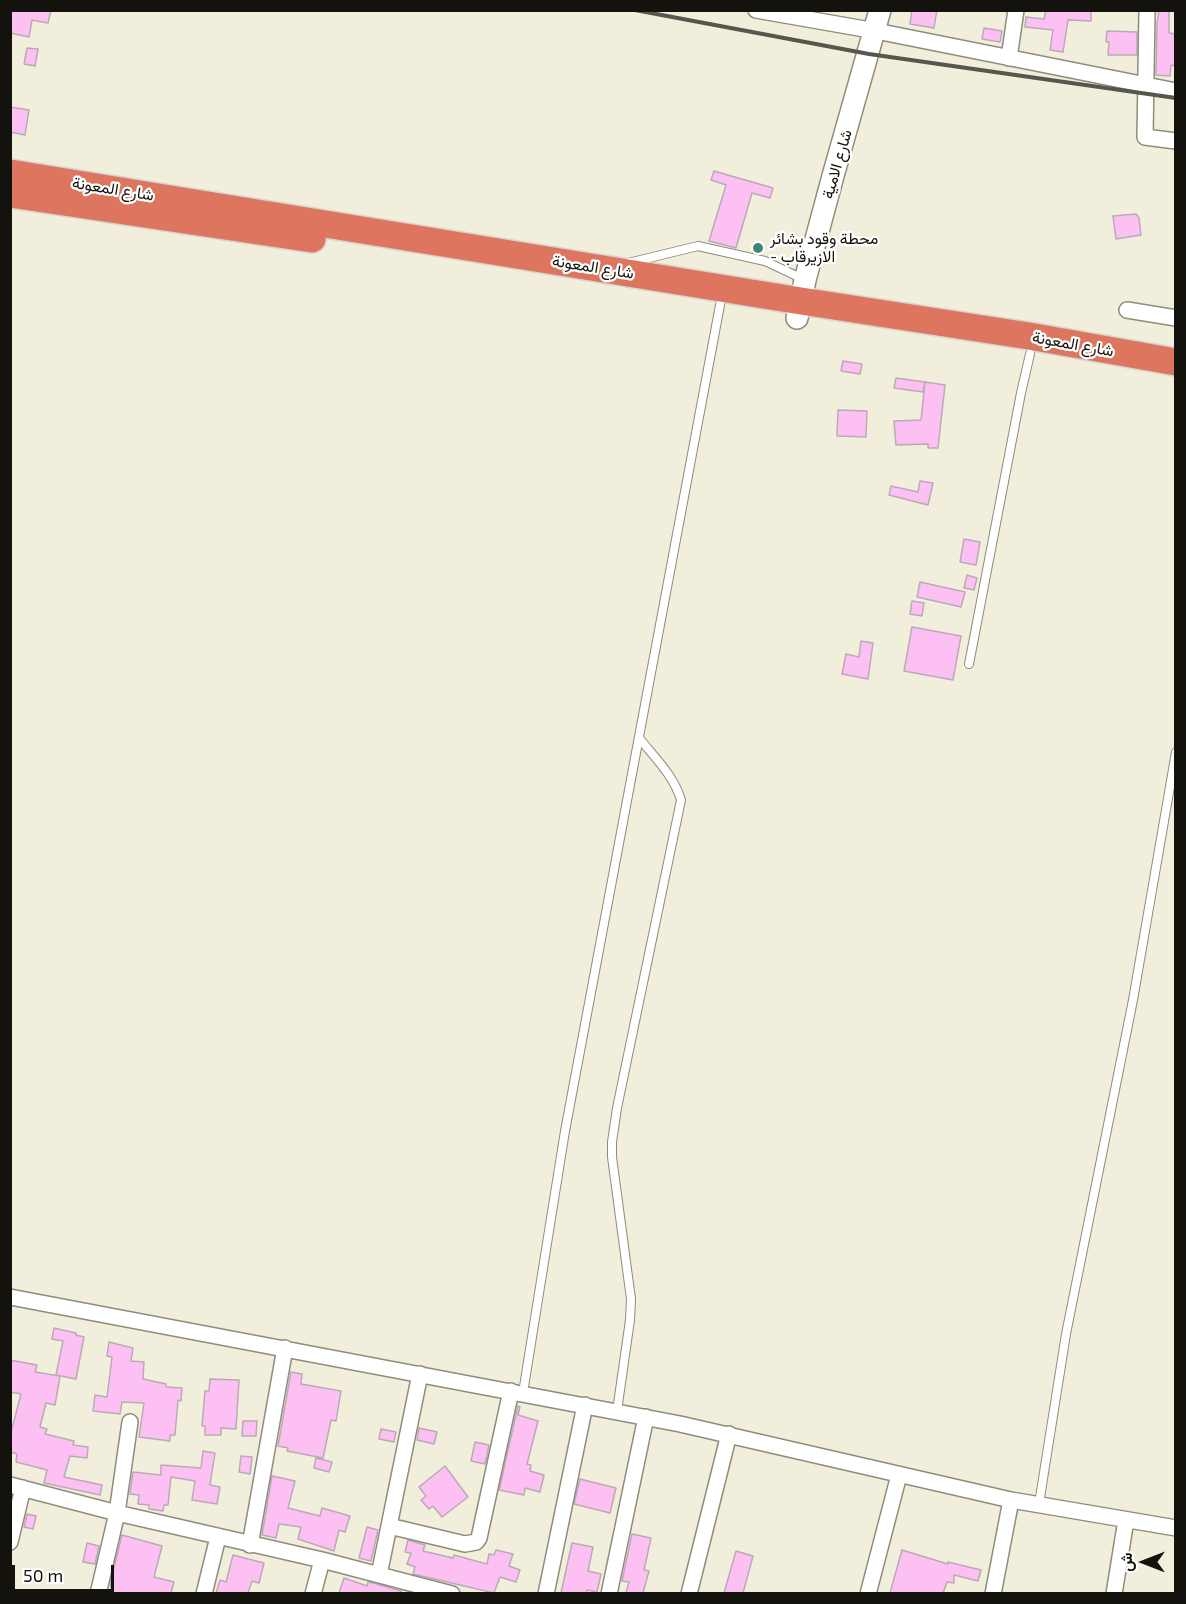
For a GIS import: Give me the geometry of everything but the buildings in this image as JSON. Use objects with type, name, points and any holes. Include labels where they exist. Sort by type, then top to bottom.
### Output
[{"type":"highway","name":"شارع المعونة","points":[[10,173],[1029,336],[1176,362]]},
{"type":"highway","name":"شارع المعونة","points":[[10,194],[457,261],[720,305],[801,300],[1030,354],[1176,379]]},
{"type":"street","points":[[756,10],[824,16],[876,31],[1176,91]]},
{"type":"street","name":"شارع الامية","points":[[801,300],[880,10]]},
{"type":"street","points":[[1009,58],[1016,10]]},
{"type":"street","points":[[1147,10],[1145,136],[1176,141]]},
{"type":"street","points":[[1127,310],[1176,318]]},
{"type":"street","points":[[10,1297],[646,1417],[729,1434],[1011,1500],[1176,1528]]},
{"type":"street","points":[[250,1545],[285,1348]]},
{"type":"street","points":[[379,1575],[420,1374]]},
{"type":"street","points":[[389,1526],[465,1544],[476,1542],[517,1392]]},
{"type":"street","points":[[546,1593],[585,1405]]},
{"type":"street","points":[[609,1593],[646,1417]]},
{"type":"street","points":[[98,1593],[117,1513],[130,1422]]},
{"type":"street","points":[[689,1593],[729,1434]]},
{"type":"street","points":[[868,1593],[899,1475]]},
{"type":"street","points":[[10,1542],[17,1487],[250,1545],[322,1560],[379,1575],[422,1590],[452,1593]]},
{"type":"street","points":[[993,1593],[1011,1500]]},
{"type":"street","points":[[1114,1593],[1126,1520]]},
{"type":"street","points":[[204,1593],[218,1537]]},
{"type":"street","points":[[313,1593],[322,1560]]},
{"type":"lane","points":[[606,268],[698,246],[765,261],[801,300]]},
{"type":"lane","points":[[517,1392],[720,305]]},
{"type":"lane","points":[[969,664],[1030,354]]},
{"type":"lane","points":[[617,1412],[631,1299],[612,1142],[617,1108],[681,800],[677,786],[640,739]]},
{"type":"lane","points":[[1039,1504],[1066,1334],[1133,1000],[1176,752]]},
{"type":"railway","points":[[635,10],[869,54],[1176,98]]},
{"type":"place","name":"محطة وقود بشائر - الازيرقاب","points":[[758,248]]}]
